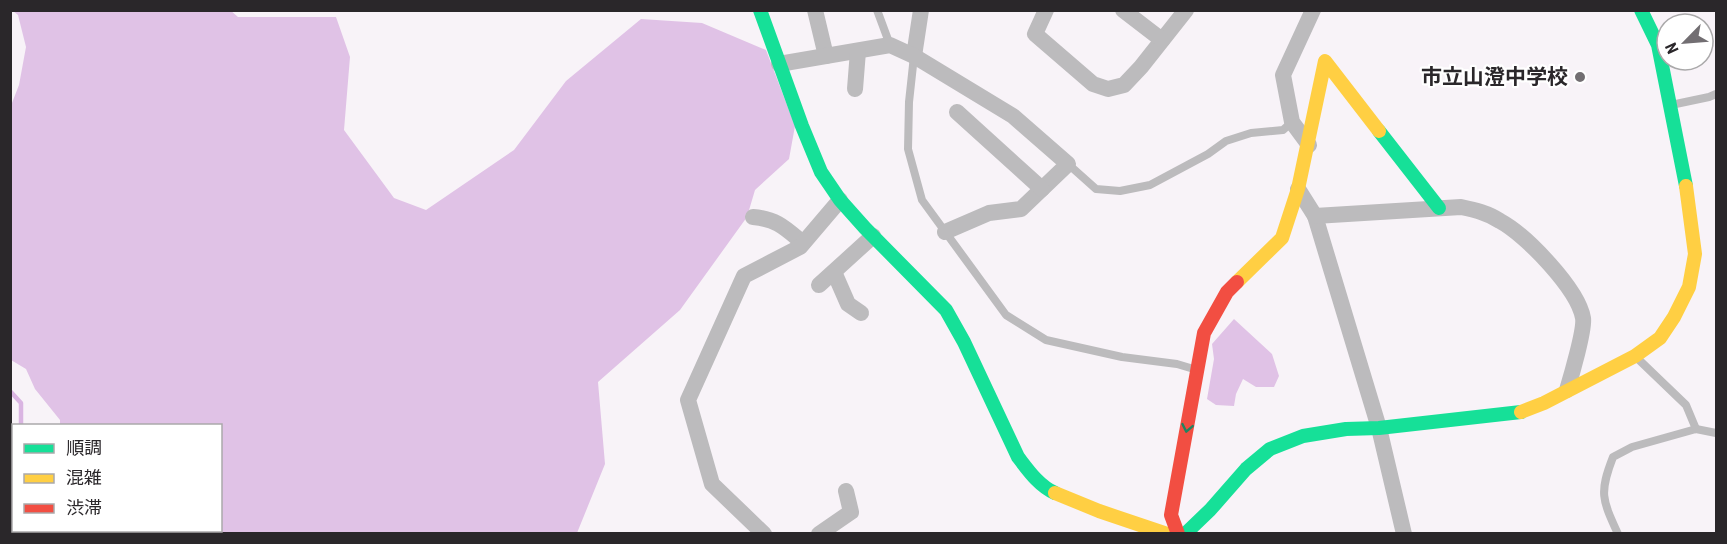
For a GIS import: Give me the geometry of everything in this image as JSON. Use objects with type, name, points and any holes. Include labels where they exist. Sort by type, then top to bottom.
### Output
[{"type":"street","points":[[760,10],[821,172],[840,200],[946,310],[964,342],[1018,457],[1048,490],[1099,511],[1167,534]]},
{"type":"street","points":[[815,10],[826,56]]},
{"type":"street","points":[[914,56],[921,10]]},
{"type":"street","points":[[1046,10],[1035,34],[1093,84],[1108,88],[1124,85],[1142,67],[1186,10]]},
{"type":"street","points":[[1124,10],[1162,40]]},
{"type":"street","points":[[1308,145],[1292,122],[1283,75],[1313,10]]},
{"type":"street","points":[[1185,534],[1210,510],[1246,469],[1270,449],[1303,436],[1346,429],[1379,428],[1521,412],[1544,403],[1635,356],[1660,338],[1689,287],[1695,254],[1686,184],[1658,45],[1641,10]]},
{"type":"street","points":[[779,64],[890,45],[914,56],[1012,116],[1068,164],[1021,208],[989,213],[945,232]]},
{"type":"street","points":[[855,89],[858,51]]},
{"type":"street","points":[[1178,534],[1171,515],[1204,333],[1227,292],[1281,238],[1298,189],[1325,61],[1439,208]]},
{"type":"street","points":[[957,112],[1042,189]]},
{"type":"street","points":[[1298,189],[1315,216],[1379,428],[1404,534]]},
{"type":"street","points":[[764,534],[712,484],[688,400],[744,276],[800,247],[840,200]]},
{"type":"street","points":[[1315,216],[1461,207],[1483,212],[1502,221],[1551,265],[1579,304],[1584,321],[1567,390]]},
{"type":"street","points":[[753,217],[766,218],[779,223],[803,243]]},
{"type":"street","points":[[819,285],[873,236]]},
{"type":"street","points":[[834,272],[848,304],[861,314]]},
{"type":"street","points":[[819,534],[851,512],[846,491]]},
{"type":"lane","points":[[877,10],[890,45]]},
{"type":"lane","points":[[914,56],[909,102],[908,149],[922,200],[1006,315],[1046,340],[1122,357],[1177,364],[1198,370]]},
{"type":"lane","points":[[1669,105],[1709,97],[1716,93]]},
{"type":"lane","points":[[1068,164],[1096,189],[1120,191],[1150,185],[1208,154],[1226,141],[1251,133],[1283,130],[1292,122]]},
{"type":"lane","points":[[1635,356],[1686,405],[1696,429]]},
{"type":"lane","points":[[1618,534],[1605,505],[1603,482],[1613,457],[1632,447],[1696,429],[1716,433]]},
{"type":"shaded area","points":[[230,10],[238,17],[336,17],[350,57],[344,130],[394,198],[426,210],[514,150],[566,81],[641,19],[702,23],[766,50],[795,126],[789,159],[755,190],[747,217],[680,310],[598,382],[605,464],[577,533],[24,534],[23,532],[222,532],[222,424],[60,424],[60,420],[35,389],[26,369],[11,360],[10,108],[19,85],[26,47],[18,15],[13,11]]},
{"type":"shaded area","points":[[1234,319],[1272,354],[1279,376],[1274,387],[1256,387],[1243,379],[1236,394],[1234,406],[1216,405],[1207,399],[1214,359],[1212,344]]},
{"type":"waterway","points":[[10,391],[21,403],[21,424]]},
{"type":"traffic: fast","points":[[760,10],[821,172],[840,200],[865,228],[946,310],[964,342],[1018,457],[1039,482],[1055,493]]},
{"type":"traffic: fast","points":[[1641,10],[1658,45],[1686,186]]},
{"type":"traffic: fast","points":[[1379,131],[1439,208]]},
{"type":"traffic: fast","points":[[1185,534],[1210,510],[1246,469],[1270,449],[1303,436],[1346,429],[1379,428],[1521,412]]},
{"type":"traffic: slow","points":[[1237,282],[1282,238],[1298,189],[1325,61],[1379,131]]},
{"type":"traffic: slow","points":[[1521,412],[1544,403],[1635,356],[1660,338],[1689,287],[1695,254],[1686,186]]},
{"type":"traffic: slow","points":[[1055,493],[1167,534]]},
{"type":"traffic: jam","points":[[1178,534],[1171,515],[1204,333],[1227,292],[1237,282]]},
{"type":"place","name":"市立山澄中学校","points":[[1580,77]]}]
